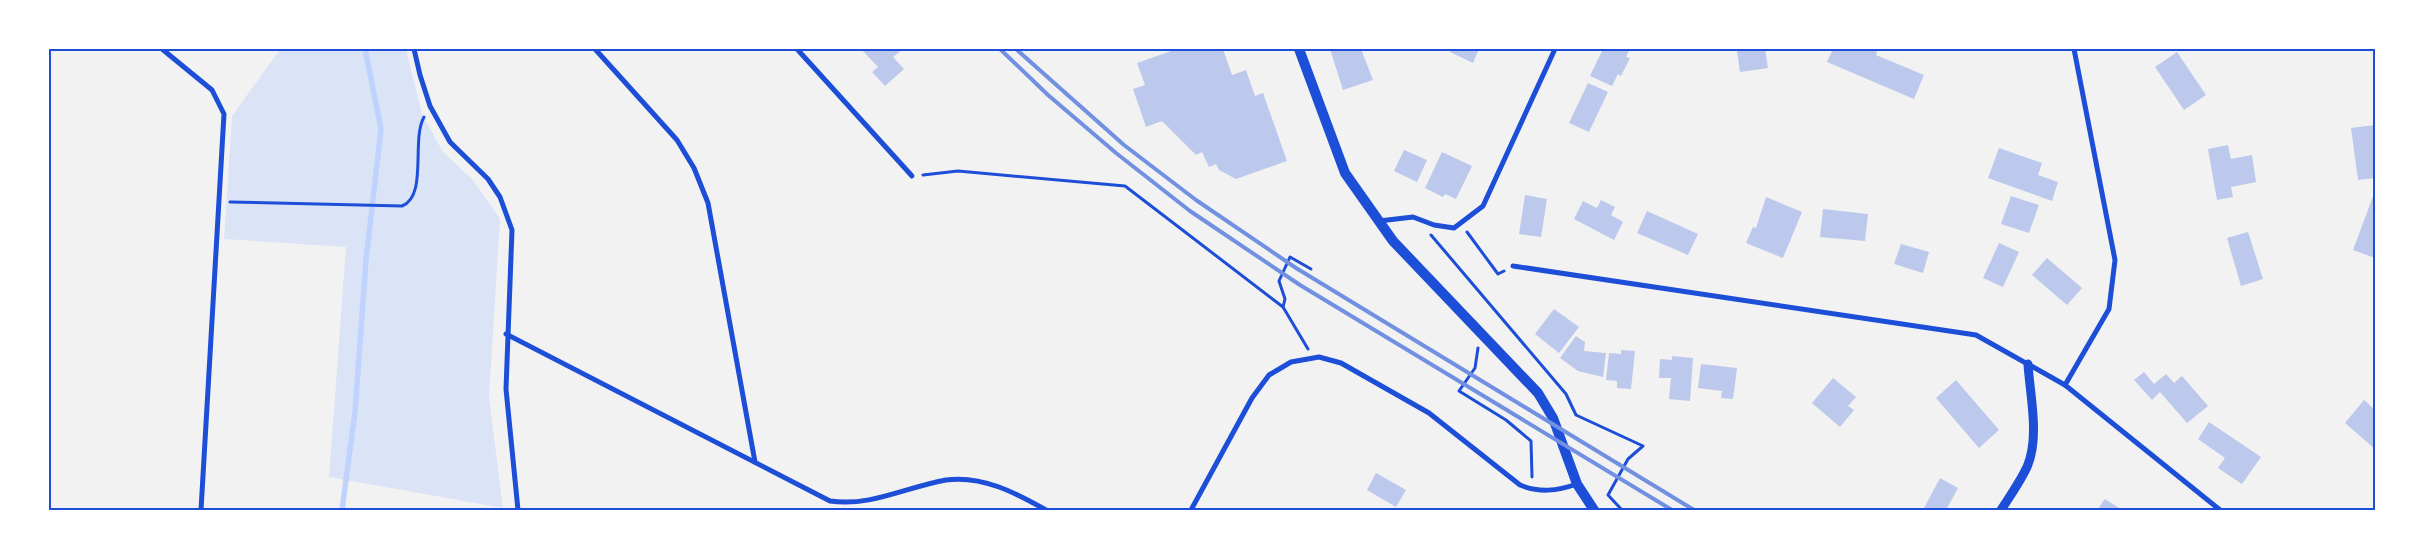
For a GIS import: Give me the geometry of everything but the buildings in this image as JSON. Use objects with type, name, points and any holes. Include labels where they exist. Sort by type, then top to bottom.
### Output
[{"type":"main road","points":[[1299,49],[1345,173],[1393,241],[1538,393],[1548,408],[1577,484],[1594,510]]},
{"type":"street","points":[[162,49],[212,90],[224,114],[201,510]]},
{"type":"street","points":[[414,49],[430,106],[450,142],[488,179],[500,197],[512,230],[506,334],[506,390],[518,510]]},
{"type":"street","points":[[595,49],[677,140],[694,168],[708,203],[755,462]]},
{"type":"street","points":[[797,49],[912,176]]},
{"type":"street","points":[[1379,221],[1413,217],[1434,226],[1454,228],[1483,206],[1555,49]]},
{"type":"street","points":[[2065,385],[2109,309],[2115,260],[2074,49]]},
{"type":"street","points":[[1514,266],[1976,336],[2065,385],[2220,510]]},
{"type":"street","points":[[506,334],[830,500],[849,503],[866,502],[946,480],[963,479],[998,487],[1021,496],[1046,510]]},
{"type":"street","points":[[1191,510],[1252,398],[1269,375],[1290,362],[1318,357],[1341,363],[1429,413],[1520,485],[1532,490],[1559,490],[1577,484]]},
{"type":"street","points":[[2001,510],[2026,468],[2031,454],[2033,440],[2028,364]]},
{"type":"path","points":[[219,202],[402,206],[413,198],[421,122],[430,106]]},
{"type":"path","points":[[912,176],[958,170],[1125,186],[1283,307],[1313,358]]},
{"type":"path","points":[[1461,222],[1498,274],[1514,266]]},
{"type":"path","points":[[1434,226],[1430,235],[1566,394],[1576,415],[1643,446],[1628,459],[1608,494],[1622,510]]},
{"type":"path","points":[[1283,307],[1285,299],[1279,281],[1290,257],[1311,268]]},
{"type":"path","points":[[1480,333],[1475,368],[1459,391],[1506,420],[1530,441],[1532,490]]},
{"type":"shaded area","points":[[280,49],[406,49],[422,114],[443,152],[473,180],[500,219],[489,398],[503,508],[329,477],[346,247],[224,239],[232,116]]},
{"type":"waterway","points":[[342,510],[355,412],[366,260],[381,129],[365,49]]},
{"type":"railway","points":[[1000,49],[1048,95],[1116,153],[1190,211],[1300,285],[1672,510]]},
{"type":"railway","points":[[1016,49],[1124,145],[1196,200],[1296,268],[1694,510]]}]
